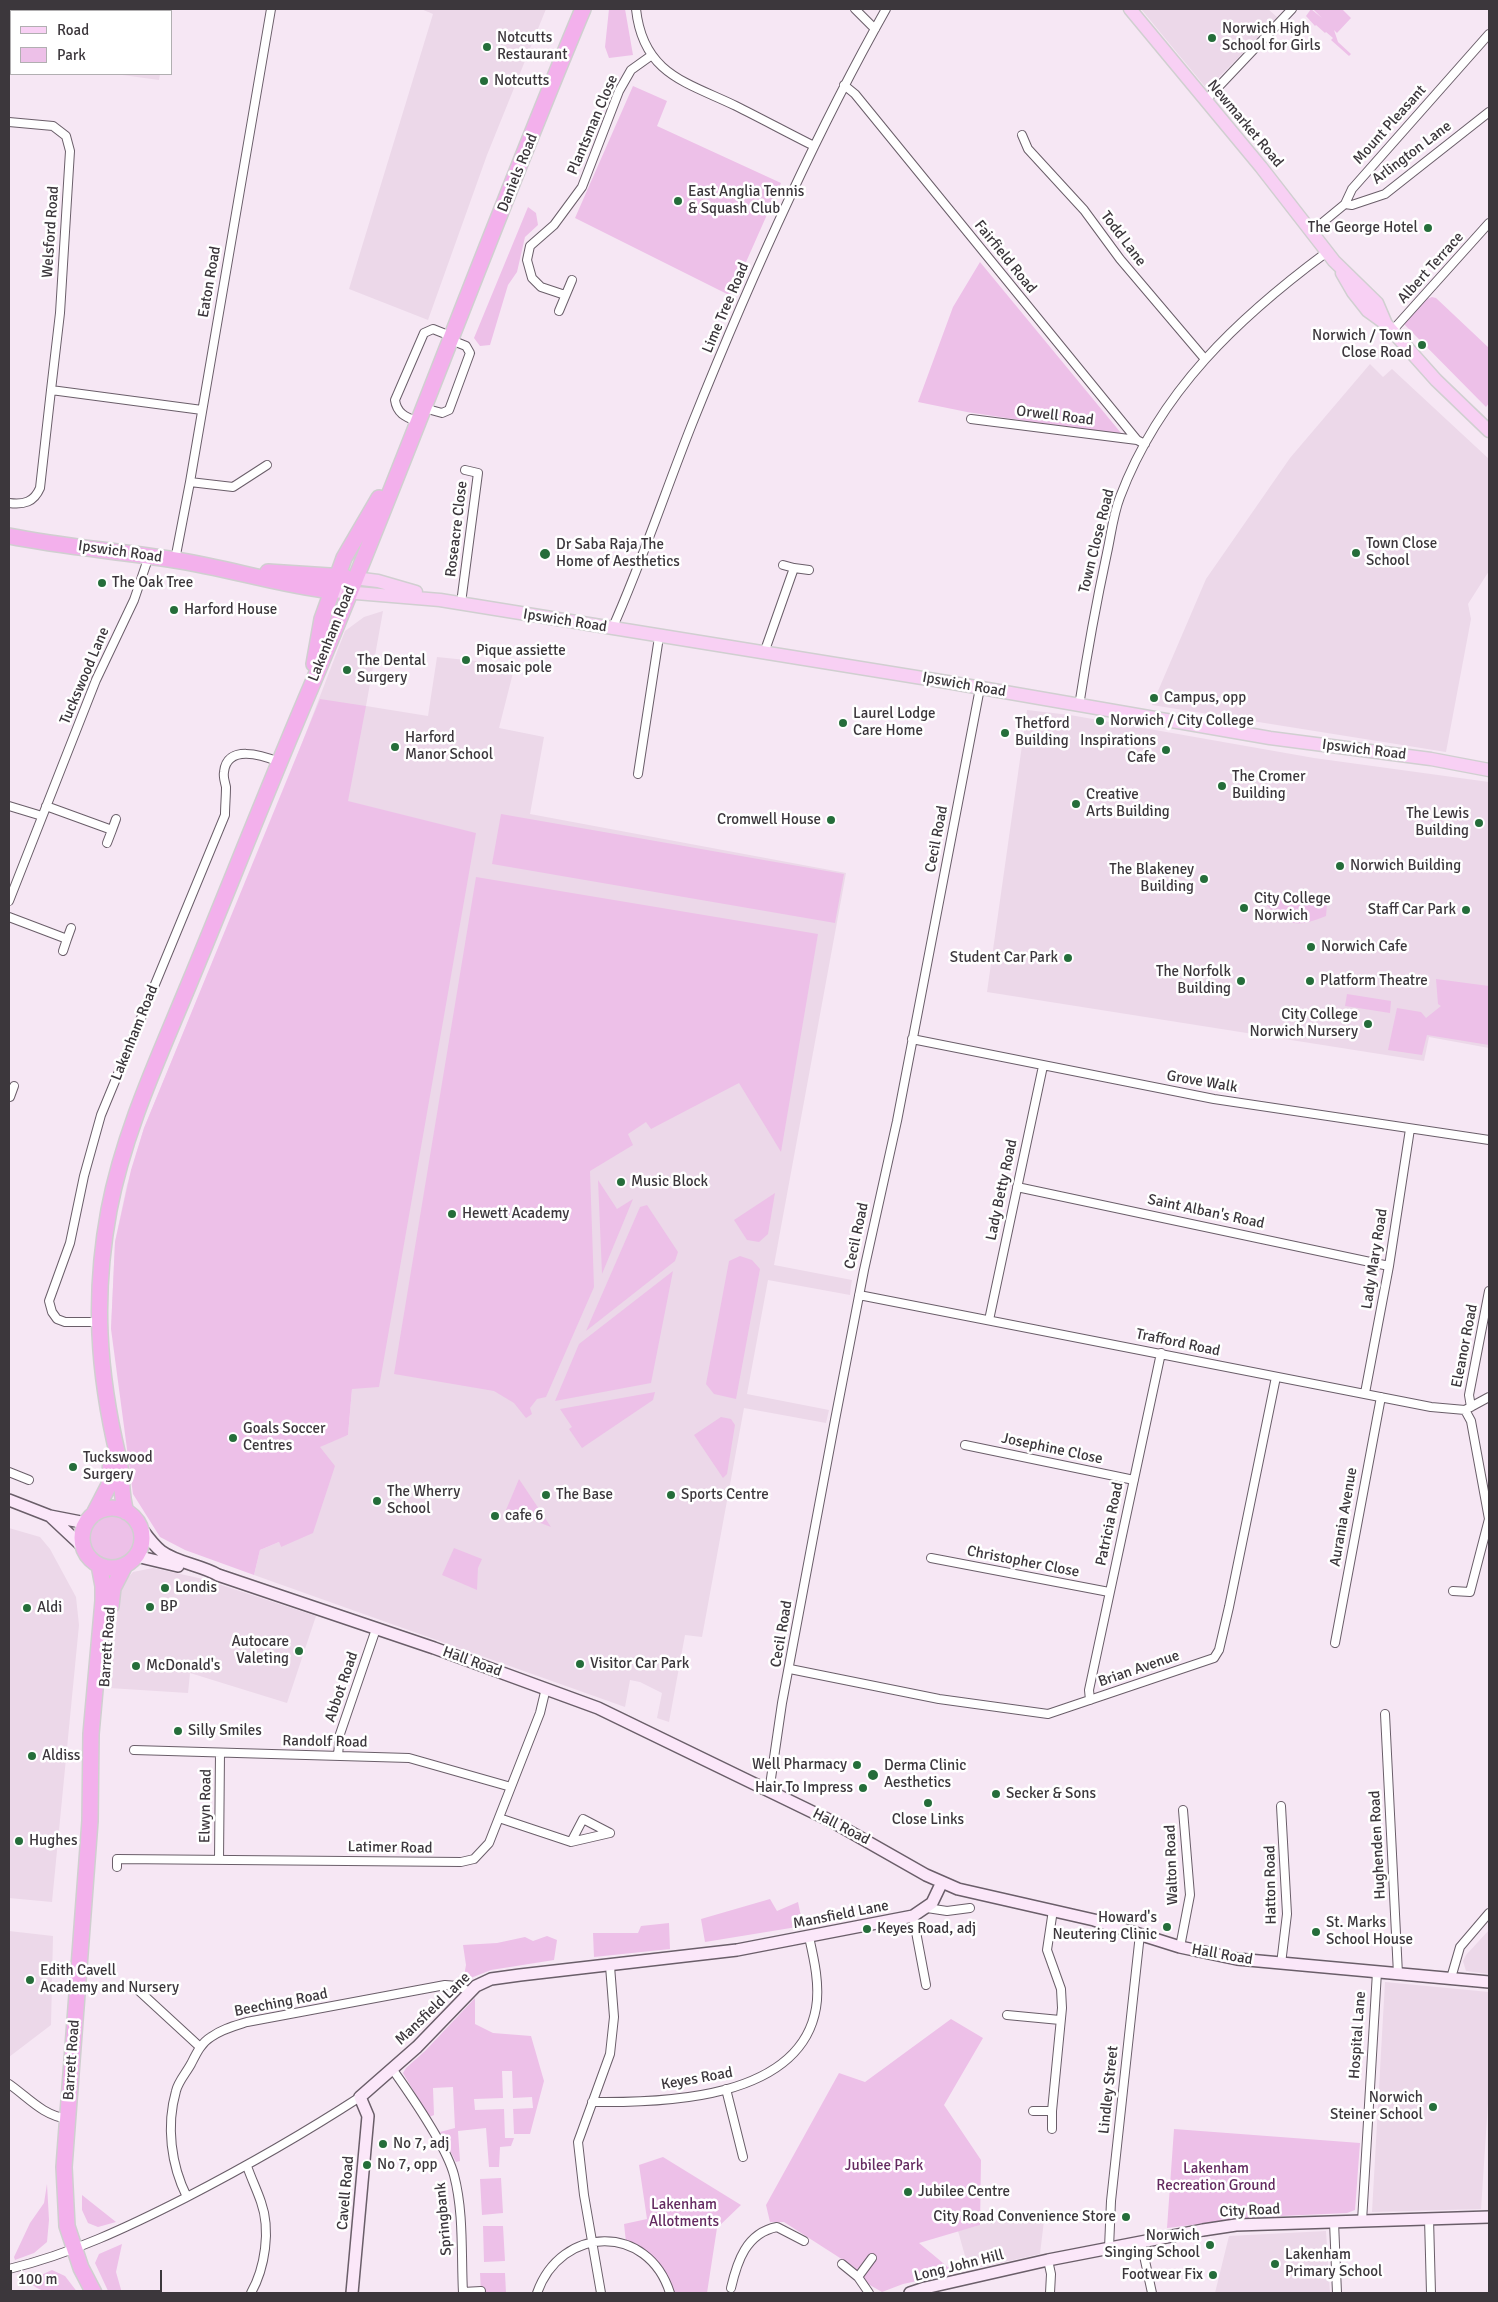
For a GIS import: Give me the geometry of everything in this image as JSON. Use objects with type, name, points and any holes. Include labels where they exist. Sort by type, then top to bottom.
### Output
[{"type":"highway","name":"Daniels Road","points":[[352,585],[583,9]]},
{"type":"highway","name":"Daniels Road","points":[[337,576],[344,558],[403,458]]},
{"type":"highway","name":"Ipswich Road","points":[[9,536],[41,543],[85,546],[175,560],[232,570],[302,588],[332,592]]},
{"type":"highway","name":"Ipswich Road","points":[[232,570],[337,576],[352,585]]},
{"type":"highway","name":"Lakenham Road","points":[[310,690],[322,619],[337,576]]},
{"type":"highway","name":"Lakenham Road","points":[[126,1512],[122,1502],[119,1458],[113,1442],[102,1368],[99,1322],[99,1280],[110,1204],[129,1136],[352,585]]},
{"type":"highway","points":[[332,592],[352,585]]},
{"type":"highway","name":"Lakenham Road","points":[[90,1518],[109,1486],[113,1442]]},
{"type":"highway","points":[[99,1565],[89,1558],[83,1547],[82,1536],[90,1518],[108,1509],[126,1512]]},
{"type":"highway","name":"Hall Road","points":[[126,1512],[138,1524]]},
{"type":"highway","points":[[130,1560],[140,1547],[142,1535],[138,1524]]},
{"type":"highway","name":"Hall Road","points":[[99,1565],[111,1568],[130,1560]]},
{"type":"highway","name":"Barrett Road","points":[[94,2293],[80,2268],[67,2226],[65,2197],[68,2119],[90,1821],[103,1724],[113,1588],[130,1560]]},
{"type":"highway","name":"Barrett Road","points":[[90,1821],[91,1734],[103,1586],[99,1565]]},
{"type":"main road","name":"Newmarket Road","points":[[1130,9],[1261,167],[1330,256],[1377,303],[1389,328],[1436,380],[1489,431]]},
{"type":"main road","name":"Ipswich Road","points":[[352,585],[658,637],[764,652],[980,688],[1270,738],[1431,759],[1489,770]]},
{"type":"street","name":"Eaton Road","points":[[175,560],[271,9]]},
{"type":"street","points":[[636,9],[639,28],[652,55],[667,72],[679,81],[735,106],[814,146]]},
{"type":"street","points":[[855,9],[875,29]]},
{"type":"street","name":"Lime Tree Road","points":[[612,628],[706,389],[791,193],[844,85],[886,9]]},
{"type":"street","points":[[1205,101],[1292,9]]},
{"type":"street","name":"Mount Pleasant","points":[[1311,232],[1345,204],[1352,189],[1489,34]]},
{"type":"street","name":"Plantsman Close","points":[[565,295],[541,287],[532,278],[527,260],[530,246],[554,225],[582,187],[619,91],[632,70],[652,55]]},
{"type":"street","name":"Fairfield Road","points":[[844,85],[855,94],[1137,440],[1145,444]]},
{"type":"street","name":"Arlington Lane","points":[[1345,204],[1352,205],[1385,194],[1489,112]]},
{"type":"street","name":"Welsford Road","points":[[9,122],[53,126],[66,136],[70,152],[60,313],[40,488],[35,497],[27,503],[9,504]]},
{"type":"street","name":"Todd Lane","points":[[1022,135],[1028,149],[1084,210],[1120,259],[1204,358]]},
{"type":"street","name":"Albert Terrace","points":[[1389,328],[1489,223]]},
{"type":"street","name":"Town Close Road","points":[[1079,706],[1092,619],[1119,498],[1165,408],[1204,358],[1274,291],[1330,256]]},
{"type":"street","points":[[559,311],[572,280]]},
{"type":"street","points":[[433,329],[466,346],[470,353],[449,410],[442,413],[421,415],[402,415],[396,408],[395,400],[424,333],[433,329]]},
{"type":"street","points":[[51,390],[202,410]]},
{"type":"street","name":"Orwell Road","points":[[970,419],[1137,440]]},
{"type":"street","points":[[190,482],[233,488],[267,465]]},
{"type":"street","name":"Roseacre Close","points":[[461,603],[478,473],[465,470]]},
{"type":"street","name":"Tuckswood Lane","points":[[9,901],[96,680],[134,600],[149,556]]},
{"type":"street","points":[[782,566],[809,570]]},
{"type":"street","points":[[764,652],[794,568]]},
{"type":"street","points":[[638,774],[658,637]]},
{"type":"street","name":"Cecil Road","points":[[769,1792],[859,1295],[897,1120],[980,688]]},
{"type":"street","name":"Lakenham Road","points":[[99,1322],[65,1322],[57,1319],[52,1312],[49,1301],[70,1243],[84,1176],[101,1115],[225,815],[226,786],[223,774],[226,765],[231,757],[239,754],[256,754],[279,762]]},
{"type":"street","points":[[9,806],[42,816]]},
{"type":"street","points":[[46,806],[112,830]]},
{"type":"street","points":[[107,843],[116,819]]},
{"type":"street","points":[[9,918],[67,939]]},
{"type":"street","points":[[63,951],[71,928]]},
{"type":"street","name":"Grove Walk","points":[[912,1039],[1214,1099],[1489,1140]]},
{"type":"street","name":"Lady Betty Road","points":[[989,1320],[1043,1066]]},
{"type":"street","points":[[9,1098],[14,1086]]},
{"type":"street","name":"Lady Mary Road","points":[[1365,1393],[1389,1266],[1410,1129]]},
{"type":"street","name":"Saint Alban's Road","points":[[1017,1186],[1389,1266]]},
{"type":"street","name":"Eleanor Road","points":[[1470,1592],[1489,1519],[1472,1421],[1468,1409],[1468,1395],[1489,1291]]},
{"type":"street","name":"Trafford Road","points":[[859,1295],[1454,1411],[1468,1409]]},
{"type":"street","name":"Patricia Road","points":[[1090,1700],[1089,1690],[1109,1592],[1161,1353]]},
{"type":"street","name":"Brian Avenue","points":[[790,1669],[939,1699],[1048,1714],[1214,1658],[1229,1608],[1276,1377]]},
{"type":"street","name":"Aurania Avenue","points":[[1335,1643],[1382,1397]]},
{"type":"street","points":[[1468,1409],[1489,1397]]},
{"type":"street","name":"Josephine Close","points":[[965,1445],[1134,1480]]},
{"type":"street","points":[[9,1472],[29,1480]]},
{"type":"street","points":[[9,1500],[50,1516],[90,1518]]},
{"type":"street","points":[[50,1516],[83,1547]]},
{"type":"street","name":"Hall Road","points":[[138,1524],[160,1550],[168,1555],[218,1575],[546,1688],[598,1708],[856,1834],[926,1875],[958,1889],[1053,1910],[1180,1947],[1237,1959],[1489,1982]]},
{"type":"street","name":"Christopher Close","points":[[932,1558],[1109,1592]]},
{"type":"street","name":"Hall Road","points":[[130,1560],[162,1561],[202,1574],[218,1575]]},
{"type":"street","points":[[1453,1591],[1470,1592],[1477,1598]]},
{"type":"street","name":"Abbot Road","points":[[338,1755],[340,1734],[376,1629]]},
{"type":"street","name":"Latimer Road","points":[[118,1849],[117,1863],[218,1860],[461,1862],[474,1859],[488,1843],[499,1818],[540,1712],[546,1688]]},
{"type":"street","name":"Hughenden Road","points":[[1385,1714],[1398,1974]]},
{"type":"street","name":"Randolf Road","points":[[134,1750],[409,1758],[511,1787]]},
{"type":"street","name":"Elwyn Road","points":[[218,1860],[220,1753]]},
{"type":"street","name":"Hatton Road","points":[[1281,1806],[1287,1914],[1281,1964]]},
{"type":"street","name":"Walton Road","points":[[1180,1947],[1190,1895],[1183,1810]]},
{"type":"street","points":[[499,1818],[571,1842],[579,1842],[610,1833],[583,1819],[571,1842]]},
{"type":"street","name":"Mansfield Lane","points":[[9,2269],[114,2234],[247,2166],[360,2097],[393,2070],[470,1992],[483,1982],[492,1979],[728,1951],[913,1916],[927,1908],[938,1893],[942,1882]]},
{"type":"street","points":[[927,1908],[946,1911],[970,1908]]},
{"type":"street","points":[[1052,2129],[1061,1988],[1047,1950],[1053,1910]]},
{"type":"street","points":[[1451,1978],[1460,1947],[1489,1913]]},
{"type":"street","points":[[913,1916],[926,1985]]},
{"type":"street","name":"Lindley Street","points":[[1109,2248],[1111,2201],[1140,1934]]},
{"type":"street","name":"Keyes Road","points":[[592,2102],[685,2098],[753,2082],[788,2059],[796,2050],[810,2026],[816,2008],[816,1979],[809,1936]]},
{"type":"street","points":[[601,2293],[579,2162],[578,2142],[592,2102],[603,2078],[613,2035],[613,1999],[610,1966]]},
{"type":"street","name":"Hospital Lane","points":[[1362,2221],[1376,1972]]},
{"type":"street","name":"Beeching Road","points":[[187,2196],[178,2178],[172,2152],[173,2107],[176,2089],[200,2047],[210,2037],[228,2028],[247,2022],[445,1985],[458,1986],[470,1992]]},
{"type":"street","points":[[137,1990],[200,2047]]},
{"type":"street","points":[[1024,2008],[1024,2017]]},
{"type":"street","points":[[1007,2015],[1060,2020]]},
{"type":"street","name":"Springbank","points":[[393,2070],[432,2132],[454,2173],[459,2196],[463,2293],[481,2291]]},
{"type":"street","points":[[9,2084],[25,2095],[37,2108],[50,2116],[68,2119]]},
{"type":"street","points":[[726,2089],[742,2157]]},
{"type":"street","name":"Cavell Road","points":[[352,2293],[368,2116],[360,2097]]},
{"type":"street","points":[[1033,2111],[1052,2111]]},
{"type":"street","points":[[247,2166],[262,2204],[266,2228],[265,2249],[256,2284],[251,2293]]},
{"type":"street","name":"City Road","points":[[1016,2267],[1141,2242],[1236,2226],[1489,2216]]},
{"type":"street","points":[[1429,2218],[1431,2293]]},
{"type":"street","points":[[1334,2222],[1337,2293]]},
{"type":"street","points":[[732,2288],[736,2266],[742,2251],[759,2234],[777,2227],[804,2241]]},
{"type":"street","points":[[537,2293],[544,2276],[553,2263],[566,2252],[592,2242],[621,2243],[647,2256],[658,2267],[670,2293]]},
{"type":"street","points":[[1141,2242],[1152,2293]]},
{"type":"street","points":[[858,2277],[872,2258]]},
{"type":"street","points":[[1048,2260],[1051,2274],[1050,2293]]},
{"type":"street","points":[[842,2264],[858,2277],[869,2293]]},
{"type":"street","name":"Long John Hill","points":[[910,2293],[1016,2267]]},
{"type":"shaded area","points":[[9,9],[169,9],[10,10],[9,57]]},
{"type":"shaded area","points":[[421,9],[546,9],[487,155],[428,320],[349,289],[433,14]]},
{"type":"shaded area","name":"Norwich High School for Girls","points":[[1141,9],[1268,9],[1278,18],[1207,89]]},
{"type":"shaded area","points":[[122,75],[160,75],[159,80]]},
{"type":"shaded area","name":"Town Close School","points":[[1370,364],[1383,377],[1392,369],[1489,459],[1489,571],[1468,604],[1471,619],[1446,752],[1152,705],[1206,579],[1290,458]]},
{"type":"shaded area","name":"Hewett Academy","points":[[383,611],[366,706],[428,716],[437,657],[515,665],[499,728],[544,737],[530,814],[846,873],[774,1265],[852,1280],[850,1295],[768,1280],[747,1394],[829,1410],[826,1423],[744,1408],[702,1637],[685,1635],[669,1722],[657,1718],[662,1693],[640,1682],[630,1680],[625,1707],[254,1575],[260,1550],[279,1542],[281,1547],[319,1446],[348,1435],[352,1389],[111,1329],[115,1242],[127,1185],[144,1128],[289,777],[345,631],[364,617]]},
{"type":"shaded area","name":"City College Norwich","points":[[1027,710],[1070,715],[1314,758],[1489,782],[1489,1048],[1429,1037],[1424,1061],[987,992]]},
{"type":"shaded area","points":[[9,1528],[40,1537],[50,1549],[76,1597],[79,1625],[52,1902],[9,1898]]},
{"type":"shaded area","points":[[153,1568],[203,1579],[316,1616],[287,1703],[190,1673],[188,1693],[109,1688],[120,1592],[125,1581],[133,1572]]},
{"type":"shaded area","points":[[1489,1930],[1489,1974],[1466,1971],[1463,1961],[1466,1955]]},
{"type":"shaded area","name":"Edith Cavell Academy and Nursery","points":[[9,1931],[53,1936],[51,2025],[9,2057]]},
{"type":"shaded area","name":"Norwich Steiner School","points":[[1385,1982],[1489,1992],[1489,2088],[1481,2209],[1372,2212]]},
{"type":"shaded area","points":[[1029,2211],[1045,2212],[1040,2254],[969,2270],[958,2231]]},
{"type":"shaded area","name":"Lakenham Primary School","points":[[1326,2231],[1330,2293],[1215,2293],[1229,2236]]},
{"type":"green space","points":[[609,9],[625,9],[633,55],[609,58],[605,47]]},
{"type":"green space","points":[[1311,9],[1322,18],[1313,9],[1342,9],[1351,18],[1337,33],[1334,30],[1338,42],[1351,54],[1349,56],[1331,40],[1333,38],[1315,26],[1306,16]]},
{"type":"green space","name":"East Anglia Tennis & Squash Club","points":[[633,86],[667,101],[657,126],[781,183],[731,296],[575,218]]},
{"type":"green space","points":[[528,207],[536,213],[538,225],[525,237],[517,272],[508,285],[490,345],[480,346],[474,338]]},
{"type":"green space","points":[[980,262],[1121,433],[1118,435],[967,412],[918,402],[953,307]]},
{"type":"green space","points":[[1436,298],[1489,348],[1489,403],[1486,407],[1403,323],[1427,299]]},
{"type":"green space","points":[[320,699],[366,706],[348,801],[476,833],[379,1387],[352,1389],[348,1435],[320,1447],[335,1466],[313,1533],[281,1547],[279,1542],[260,1550],[254,1575],[185,1550],[160,1537],[133,1494],[111,1329],[115,1242],[131,1170],[144,1128]]},
{"type":"green space","points":[[501,814],[844,874],[835,923],[492,864]]},
{"type":"green space","points":[[476,877],[818,934],[781,1152],[739,1083],[651,1129],[646,1122],[628,1134],[633,1145],[590,1171],[594,1287],[546,1397],[537,1399],[530,1408],[532,1414],[526,1418],[514,1403],[494,1391],[394,1374]]},
{"type":"green space","points":[[1263,894],[1327,905],[1326,916],[1305,923],[1290,922],[1277,915],[1261,900]]},
{"type":"green space","points":[[1436,979],[1489,986],[1489,1045],[1427,1035],[1422,1055],[1388,1050],[1397,1008],[1421,1012],[1426,1018],[1441,1006],[1438,1004]]},
{"type":"green space","points":[[1347,994],[1391,1001],[1390,1013],[1345,1006]]},
{"type":"green space","points":[[598,1180],[617,1209],[633,1199],[602,1274]]},
{"type":"green space","points":[[775,1193],[768,1234],[759,1242],[747,1240],[734,1220]]},
{"type":"green space","points":[[647,1205],[678,1252],[675,1261],[586,1331],[640,1207]]},
{"type":"green space","points":[[740,1256],[752,1260],[760,1269],[736,1399],[714,1394],[706,1384],[729,1261]]},
{"type":"green space","points":[[673,1271],[651,1383],[555,1401],[579,1344]]},
{"type":"green space","points":[[655,1392],[653,1400],[582,1448],[569,1429],[572,1427],[560,1409]]},
{"type":"green space","points":[[721,1417],[731,1419],[735,1425],[727,1474],[723,1478],[694,1435]]},
{"type":"green space","points":[[519,1479],[551,1527],[506,1510]]},
{"type":"green space","points":[[111,1515],[124,1519],[130,1525],[134,1538],[130,1551],[124,1557],[111,1561],[98,1557],[92,1551],[88,1538],[92,1525],[98,1519]]},
{"type":"green space","points":[[454,1548],[482,1559],[478,1568],[477,1590],[442,1575]]},
{"type":"green space","points":[[770,1899],[777,1911],[798,1902],[803,1926],[705,1942],[701,1919]]},
{"type":"green space","points":[[669,1923],[670,1949],[594,1957],[593,1933],[638,1933],[641,1926]]},
{"type":"green space","points":[[547,1936],[557,1940],[554,1960],[491,1970],[468,1979],[464,1976],[466,1965],[463,1945],[497,1943],[525,1937],[533,1941]]},
{"type":"green space","points":[[475,1998],[475,2024],[493,2033],[531,2036],[544,2081],[530,2134],[514,2134],[513,2109],[533,2108],[532,2097],[513,2098],[512,2071],[502,2071],[503,2098],[474,2099],[475,2110],[504,2109],[505,2138],[514,2138],[511,2146],[500,2147],[499,2167],[489,2167],[486,2128],[458,2131],[460,2161],[456,2162],[440,2132],[455,2128],[453,2087],[433,2088],[434,2115],[429,2117],[403,2073]]},
{"type":"green space","name":"Jubilee Park","points":[[951,2019],[983,2038],[944,2105],[981,2160],[980,2225],[919,2243],[955,2273],[903,2284],[882,2292],[868,2284],[854,2267],[784,2222],[770,2222],[766,2205],[839,2073],[865,2082]]},
{"type":"green space","name":"Lakenham Recreation Ground","points":[[1174,2129],[1360,2143],[1355,2210],[1347,2213],[1259,2217],[1167,2228]]},
{"type":"green space","name":"Lakenham Allotments","points":[[663,2157],[741,2205],[717,2228],[707,2293],[674,2293],[667,2275],[657,2261],[643,2250],[626,2242],[624,2224],[647,2219],[639,2165]]},
{"type":"green space","points":[[501,2178],[503,2213],[482,2215],[480,2179]]},
{"type":"green space","points":[[47,2184],[49,2220],[47,2242],[34,2253],[15,2260],[14,2257],[30,2223],[44,2203]]},
{"type":"green space","points":[[82,2195],[116,2222],[98,2227],[88,2223],[82,2210]]},
{"type":"green space","points":[[483,2226],[503,2226],[505,2261],[484,2262]]},
{"type":"green space","points":[[122,2244],[116,2272],[122,2293],[109,2293],[95,2263],[99,2254]]},
{"type":"green space","points":[[52,2270],[65,2276],[78,2293],[45,2291],[28,2281]]},
{"type":"green space","points":[[480,2273],[505,2273],[506,2293],[481,2293]]},
{"type":"place","name":"Norwich High School for Girls","points":[[1212,38]]},
{"type":"place","name":"Notcutts Restaurant","points":[[487,47]]},
{"type":"place","name":"Notcutts","points":[[484,81]]},
{"type":"place","name":"East Anglia Tennis & Squash Club","points":[[678,201]]},
{"type":"place","name":"The George Hotel","points":[[1428,228]]},
{"type":"place","name":"Norwich / Town Close Road","points":[[1422,345]]},
{"type":"place","name":"Town Close School","points":[[1356,553]]},
{"type":"place","name":"Dr Saba Raja The Home of Aesthetics","points":[[545,554]]},
{"type":"place","name":"The Oak Tree","points":[[102,583]]},
{"type":"place","name":"Harford House","points":[[174,610]]},
{"type":"place","name":"Pique assiette mosaic pole","points":[[466,660]]},
{"type":"place","name":"The Dental Surgery","points":[[347,670]]},
{"type":"place","name":"Campus, opp","points":[[1154,698]]},
{"type":"place","name":"Norwich / City College","points":[[1100,721]]},
{"type":"place","name":"Laurel Lodge Care Home","points":[[843,723]]},
{"type":"place","name":"Thetford Building","points":[[1005,733]]},
{"type":"place","name":"Harford Manor School","points":[[395,747]]},
{"type":"place","name":"Inspirations Cafe","points":[[1166,750]]},
{"type":"place","name":"The Cromer Building","points":[[1222,786]]},
{"type":"place","name":"Creative Arts Building","points":[[1076,804]]},
{"type":"place","name":"Cromwell House","points":[[831,820]]},
{"type":"place","name":"The Lewis Building","points":[[1479,823]]},
{"type":"place","name":"Norwich Building","points":[[1340,866]]},
{"type":"place","name":"The Blakeney Building","points":[[1204,879]]},
{"type":"place","name":"City College Norwich","points":[[1244,908]]},
{"type":"place","name":"Staff Car Park","points":[[1466,910]]},
{"type":"place","name":"Norwich Cafe","points":[[1311,947]]},
{"type":"place","name":"Student Car Park","points":[[1068,958]]},
{"type":"place","name":"The Norfolk Building","points":[[1241,981]]},
{"type":"place","name":"Platform Theatre","points":[[1310,981]]},
{"type":"place","name":"City College Norwich Nursery","points":[[1368,1024]]},
{"type":"place","name":"Music Block","points":[[621,1182]]},
{"type":"place","name":"Hewett Academy","points":[[452,1214]]},
{"type":"place","name":"Goals Soccer Centres","points":[[233,1438]]},
{"type":"place","name":"Tuckswood Surgery","points":[[73,1467]]},
{"type":"place","name":"The Base","points":[[546,1495]]},
{"type":"place","name":"Sports Centre","points":[[671,1495]]},
{"type":"place","name":"The Wherry School","points":[[377,1501]]},
{"type":"place","name":"cafe 6","points":[[495,1516]]},
{"type":"place","name":"Londis","points":[[165,1588]]},
{"type":"place","name":"BP","points":[[150,1607]]},
{"type":"place","name":"Aldi","points":[[27,1608]]},
{"type":"place","name":"Autocare Valeting","points":[[299,1651]]},
{"type":"place","name":"Visitor Car Park","points":[[580,1664]]},
{"type":"place","name":"McDonald's","points":[[136,1666]]},
{"type":"place","name":"Silly Smiles","points":[[178,1731]]},
{"type":"place","name":"Aldiss","points":[[32,1756]]},
{"type":"place","name":"Well Pharmacy","points":[[857,1765]]},
{"type":"place","name":"Derma Clinic Aesthetics","points":[[873,1775]]},
{"type":"place","name":"Hair To Impress","points":[[863,1788]]},
{"type":"place","name":"Secker & Sons","points":[[996,1794]]},
{"type":"place","name":"Close Links","points":[[928,1803]]},
{"type":"place","name":"Hughes","points":[[19,1841]]},
{"type":"place","name":"Howard's Neutering Clinic","points":[[1167,1927]]},
{"type":"place","name":"Keyes Road, adj","points":[[867,1929]]},
{"type":"place","name":"St. Marks School House","points":[[1316,1932]]},
{"type":"place","name":"Edith Cavell Academy and Nursery","points":[[30,1980]]},
{"type":"place","name":"Norwich Steiner School","points":[[1433,2107]]},
{"type":"place","name":"No 7, adj","points":[[383,2144]]},
{"type":"place","name":"No 7, opp","points":[[367,2165]]},
{"type":"place","name":"Jubilee Centre","points":[[908,2192]]},
{"type":"place","name":"City Road Convenience Store","points":[[1126,2217]]},
{"type":"place","name":"Norwich Singing School","points":[[1210,2245]]},
{"type":"place","name":"Lakenham Primary School","points":[[1275,2264]]},
{"type":"place","name":"Footwear Fix","points":[[1213,2275]]}]
